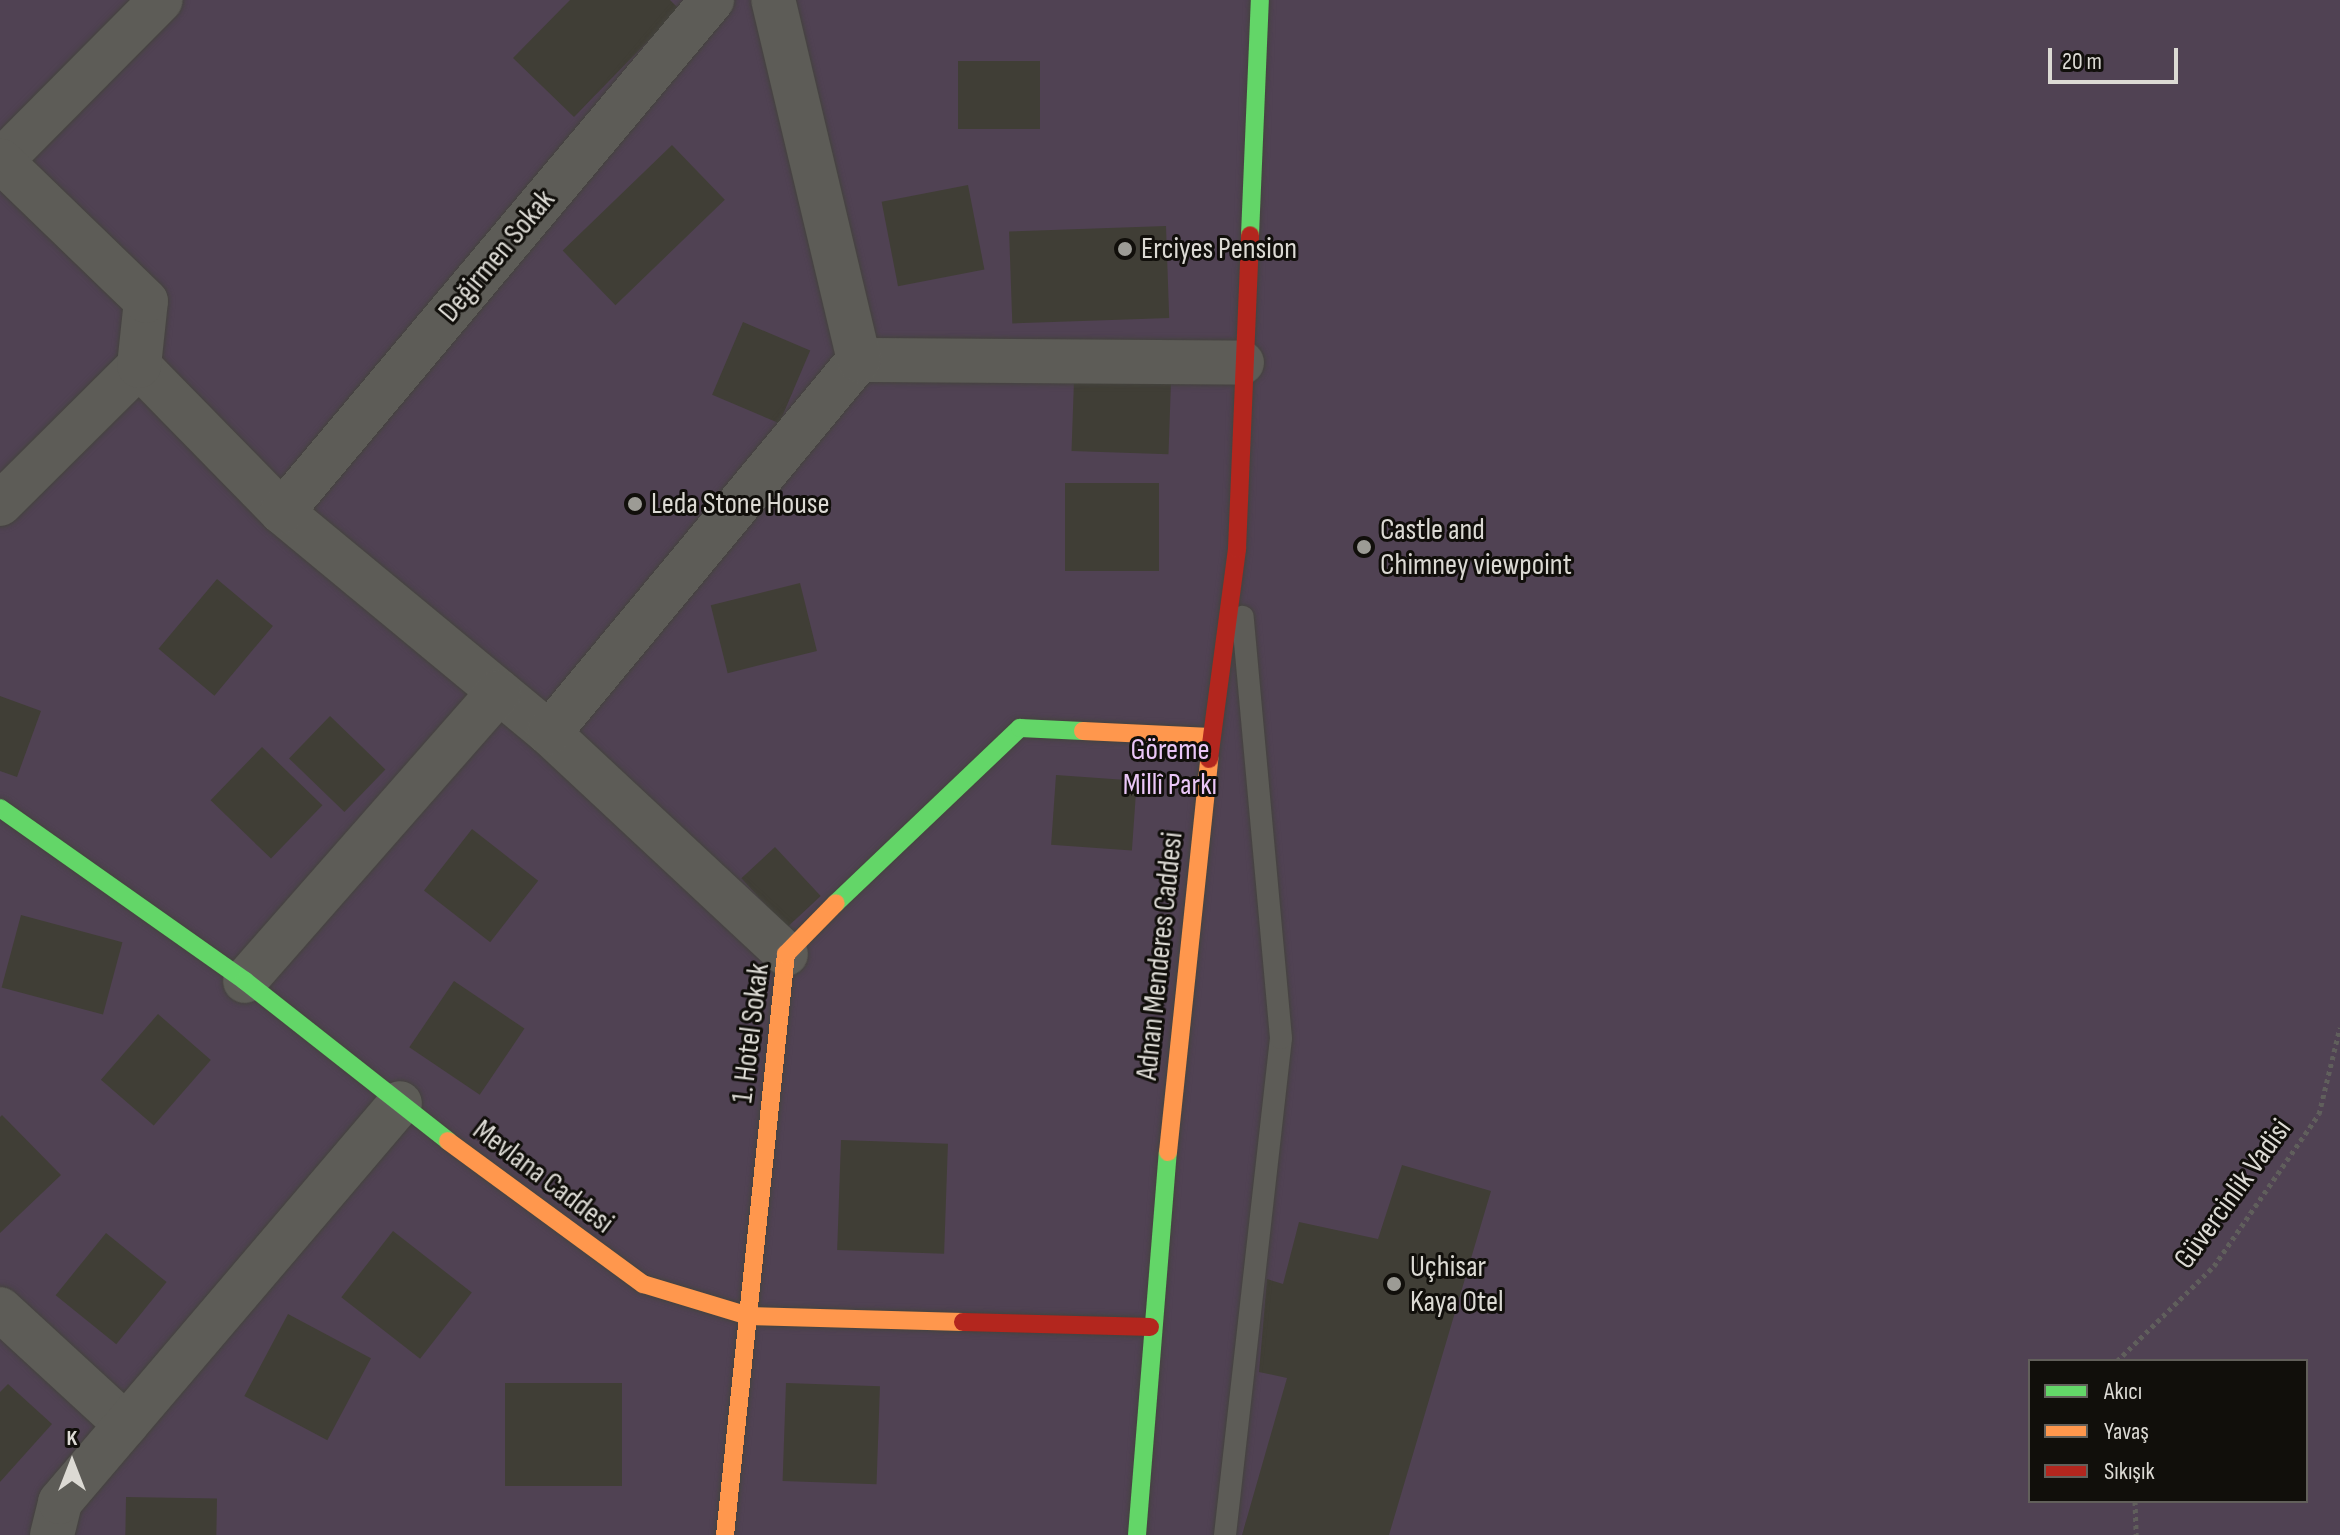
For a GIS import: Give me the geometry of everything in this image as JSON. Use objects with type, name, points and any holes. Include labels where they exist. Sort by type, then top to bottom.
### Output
[{"type":"street","points":[[0,504],[139,366],[146,301],[0,162],[161,0]]},
{"type":"street","name":"Değirmen Sokak","points":[[282,512],[712,0]]},
{"type":"street","points":[[773,0],[859,360]]},
{"type":"street","name":"Adnan Menderes Caddesi","points":[[1137,1535],[1150,1327],[1211,737],[1237,549],[1242,363],[1260,0]]},
{"type":"street","points":[[859,360],[1242,363]]},
{"type":"street","points":[[549,733],[859,360]]},
{"type":"street","points":[[139,366],[282,512],[549,733],[786,954]]},
{"type":"street","points":[[245,981],[499,692]]},
{"type":"street","name":"1. Hotel Sokak","points":[[725,1535],[786,954],[924,813],[1020,728],[1211,737]]},
{"type":"street","name":"Mevlana Caddesi","points":[[0,808],[245,981],[550,1221],[643,1284],[748,1316],[1150,1327]]},
{"type":"street","points":[[52,1535],[60,1502],[400,1103]]},
{"type":"street","points":[[0,1309],[126,1425]]},
{"type":"lane","points":[[1225,1535],[1281,1038],[1237,549]]},
{"type":"path","name":"Güvercinlik Vadisi","points":[[2119,1359],[2214,1266],[2319,1114],[2340,1027]]},
{"type":"path","points":[[2135,1503],[2136,1535]]},
{"type":"green space","name":"Göreme Millî Parkı","points":[[0,0],[2340,0],[2340,1535],[0,1535]]},
{"type":"building","points":[[570,0],[670,0],[679,9],[574,117],[513,58]]},
{"type":"building","points":[[958,61],[1040,61],[1040,129],[958,129]]},
{"type":"building","points":[[672,145],[725,200],[615,305],[563,251]]},
{"type":"building","points":[[968,185],[984,269],[898,286],[882,202]]},
{"type":"building","points":[[1166,226],[1169,318],[1012,323],[1009,231]]},
{"type":"building","points":[[743,322],[810,351],[779,423],[712,395]]},
{"type":"building","points":[[1074,380],[1171,383],[1168,454],[1072,451]]},
{"type":"building","points":[[1065,483],[1159,483],[1159,571],[1065,571]]},
{"type":"building","points":[[217,579],[273,626],[214,696],[159,649]]},
{"type":"building","points":[[800,583],[817,651],[728,673],[711,605]]},
{"type":"building","points":[[0,696],[41,711],[17,777],[0,771]]},
{"type":"building","points":[[330,716],[385,769],[344,812],[289,758]]},
{"type":"building","points":[[262,747],[322,805],[271,859],[211,800]]},
{"type":"building","points":[[1056,775],[1137,781],[1132,850],[1051,845]]},
{"type":"building","points":[[472,829],[538,881],[490,942],[424,890]]},
{"type":"building","points":[[775,847],[821,896],[787,927],[741,878]]},
{"type":"building","points":[[21,915],[122,942],[103,1015],[2,987]]},
{"type":"building","points":[[454,981],[524,1029],[480,1095],[409,1047]]},
{"type":"building","points":[[158,1014],[211,1060],[154,1126],[101,1080]]},
{"type":"building","points":[[2,1115],[61,1175],[0,1233],[0,1117]]},
{"type":"building","points":[[841,1140],[948,1144],[944,1254],[837,1250]]},
{"type":"building","points":[[1402,1165],[1491,1191],[1389,1535],[1242,1535],[1287,1378],[1259,1372],[1267,1279],[1283,1284],[1299,1222],[1378,1239]]},
{"type":"building","points":[[393,1231],[472,1293],[420,1359],[341,1297]]},
{"type":"building","points":[[106,1233],[167,1282],[116,1344],[56,1295]]},
{"type":"building","points":[[288,1314],[371,1358],[327,1440],[244,1396]]},
{"type":"building","points":[[505,1383],[622,1383],[622,1486],[505,1486]]},
{"type":"building","points":[[786,1383],[880,1386],[877,1484],[783,1481]]},
{"type":"building","points":[[8,1384],[52,1424],[0,1482],[0,1392]]},
{"type":"building","points":[[126,1497],[217,1499],[216,1535],[125,1535]]},
{"type":"traffic: fast","points":[[1250,235],[1260,0]]},
{"type":"traffic: fast","points":[[836,903],[1020,728],[1083,731]]},
{"type":"traffic: fast","points":[[0,808],[245,981],[448,1141]]},
{"type":"traffic: fast","points":[[1137,1535],[1168,1152]]},
{"type":"traffic: slow","points":[[1083,731],[1211,737]]},
{"type":"traffic: slow","points":[[1168,1152],[1209,759]]},
{"type":"traffic: slow","points":[[725,1535],[786,954],[836,903]]},
{"type":"traffic: slow","points":[[448,1141],[643,1284],[748,1316],[963,1322]]},
{"type":"traffic: jam","points":[[1209,759],[1237,549],[1250,235]]},
{"type":"traffic: jam","points":[[963,1322],[1150,1327]]},
{"type":"place","name":"Erciyes Pension","points":[[1125,249]]},
{"type":"place","name":"Leda Stone House","points":[[635,504]]},
{"type":"place","name":"Castle and Chimney viewpoint","points":[[1364,547]]},
{"type":"place","name":"Uçhisar Kaya Otel","points":[[1394,1284]]}]
